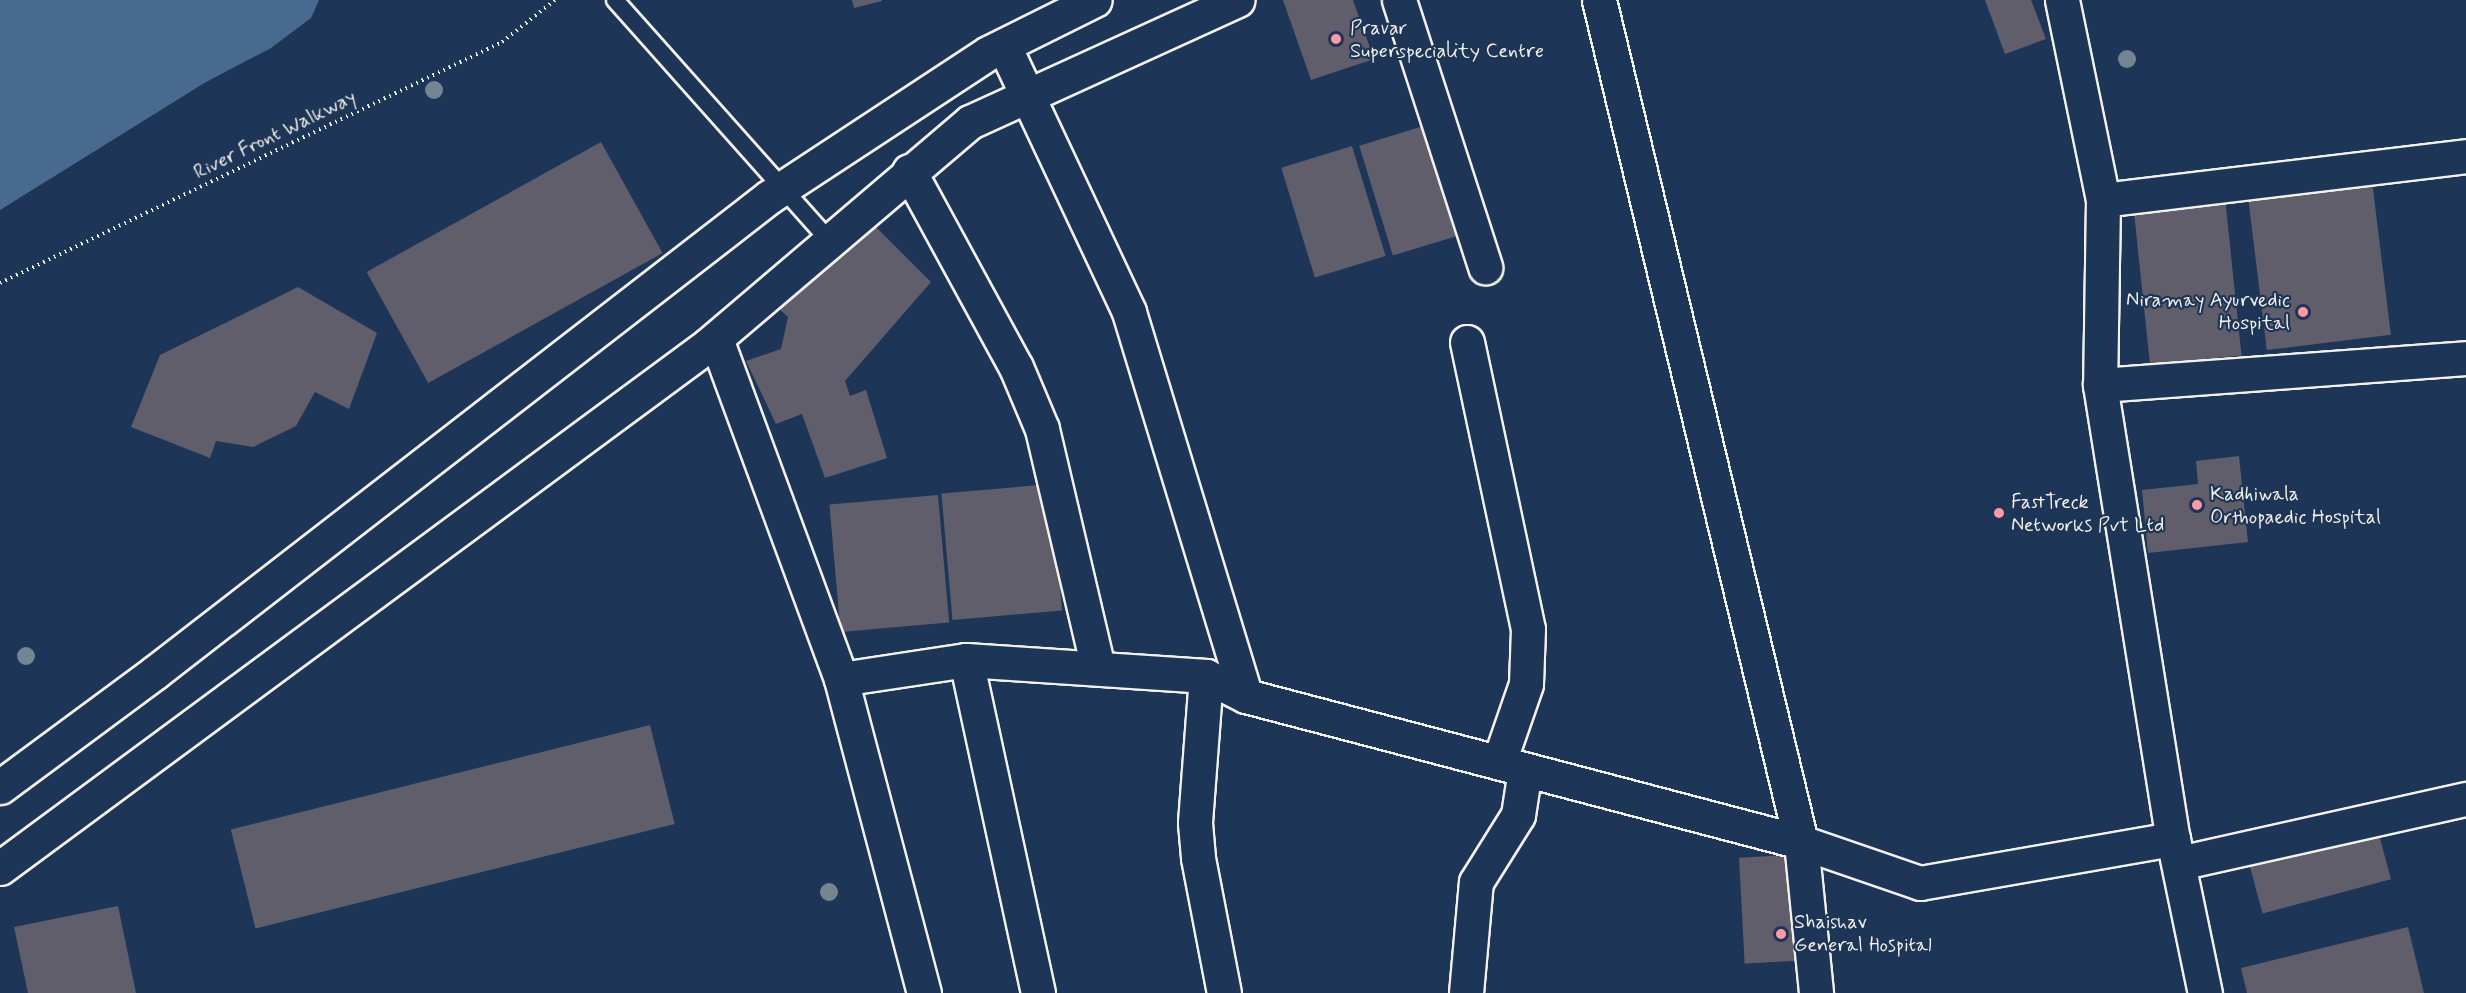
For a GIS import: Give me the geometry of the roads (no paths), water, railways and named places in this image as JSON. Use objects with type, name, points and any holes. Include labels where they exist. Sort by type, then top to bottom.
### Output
[{"type":"street","points":[[0,787],[154,673],[783,188],[1004,46],[1095,0]]},
{"type":"street","points":[[0,868],[716,339],[909,171],[970,122],[1028,93],[1238,0]]},
{"type":"street","points":[[1399,0],[1485,267]]},
{"type":"street","points":[[1599,0],[1801,842],[1816,993]]},
{"type":"street","points":[[2067,1],[2103,200],[2100,385],[2176,851],[2205,993]]},
{"type":"street","points":[[1004,46],[1129,312],[1246,696]]},
{"type":"street","points":[[2103,200],[2466,156]]},
{"type":"street","points":[[909,171],[1016,368],[1042,429],[1098,667]]},
{"type":"street","points":[[716,339],[841,679],[924,993]]},
{"type":"street","points":[[1466,993],[1476,882],[1518,815],[1512,766],[1526,684],[1528,629],[1467,342]]},
{"type":"street","points":[[2100,385],[2466,358]]},
{"type":"street","points":[[966,660],[1038,993]]},
{"type":"street","points":[[841,679],[966,660],[1206,676],[1246,696],[1801,842],[1920,883],[2176,851],[2466,799]]},
{"type":"street","points":[[1206,676],[1196,824],[1198,858],[1224,993]]},
{"type":"lane","points":[[615,0],[829,240]]},
{"type":"water","points":[[0,0],[319,0],[311,18],[271,48],[206,82],[0,210]]},
{"type":"place","name":"Pravar Superspeciality Centre","points":[[1336,39]]},
{"type":"place","name":"Niramay Ayurvedic Hospital","points":[[2303,312]]},
{"type":"place","name":"Kadhiwala Orthopaedic Hospital","points":[[2197,505]]},
{"type":"place","name":"FastTreck Networks Pvt Ltd","points":[[1999,513]]},
{"type":"place","name":"Shaishav General Hospital","points":[[1781,934]]}]
